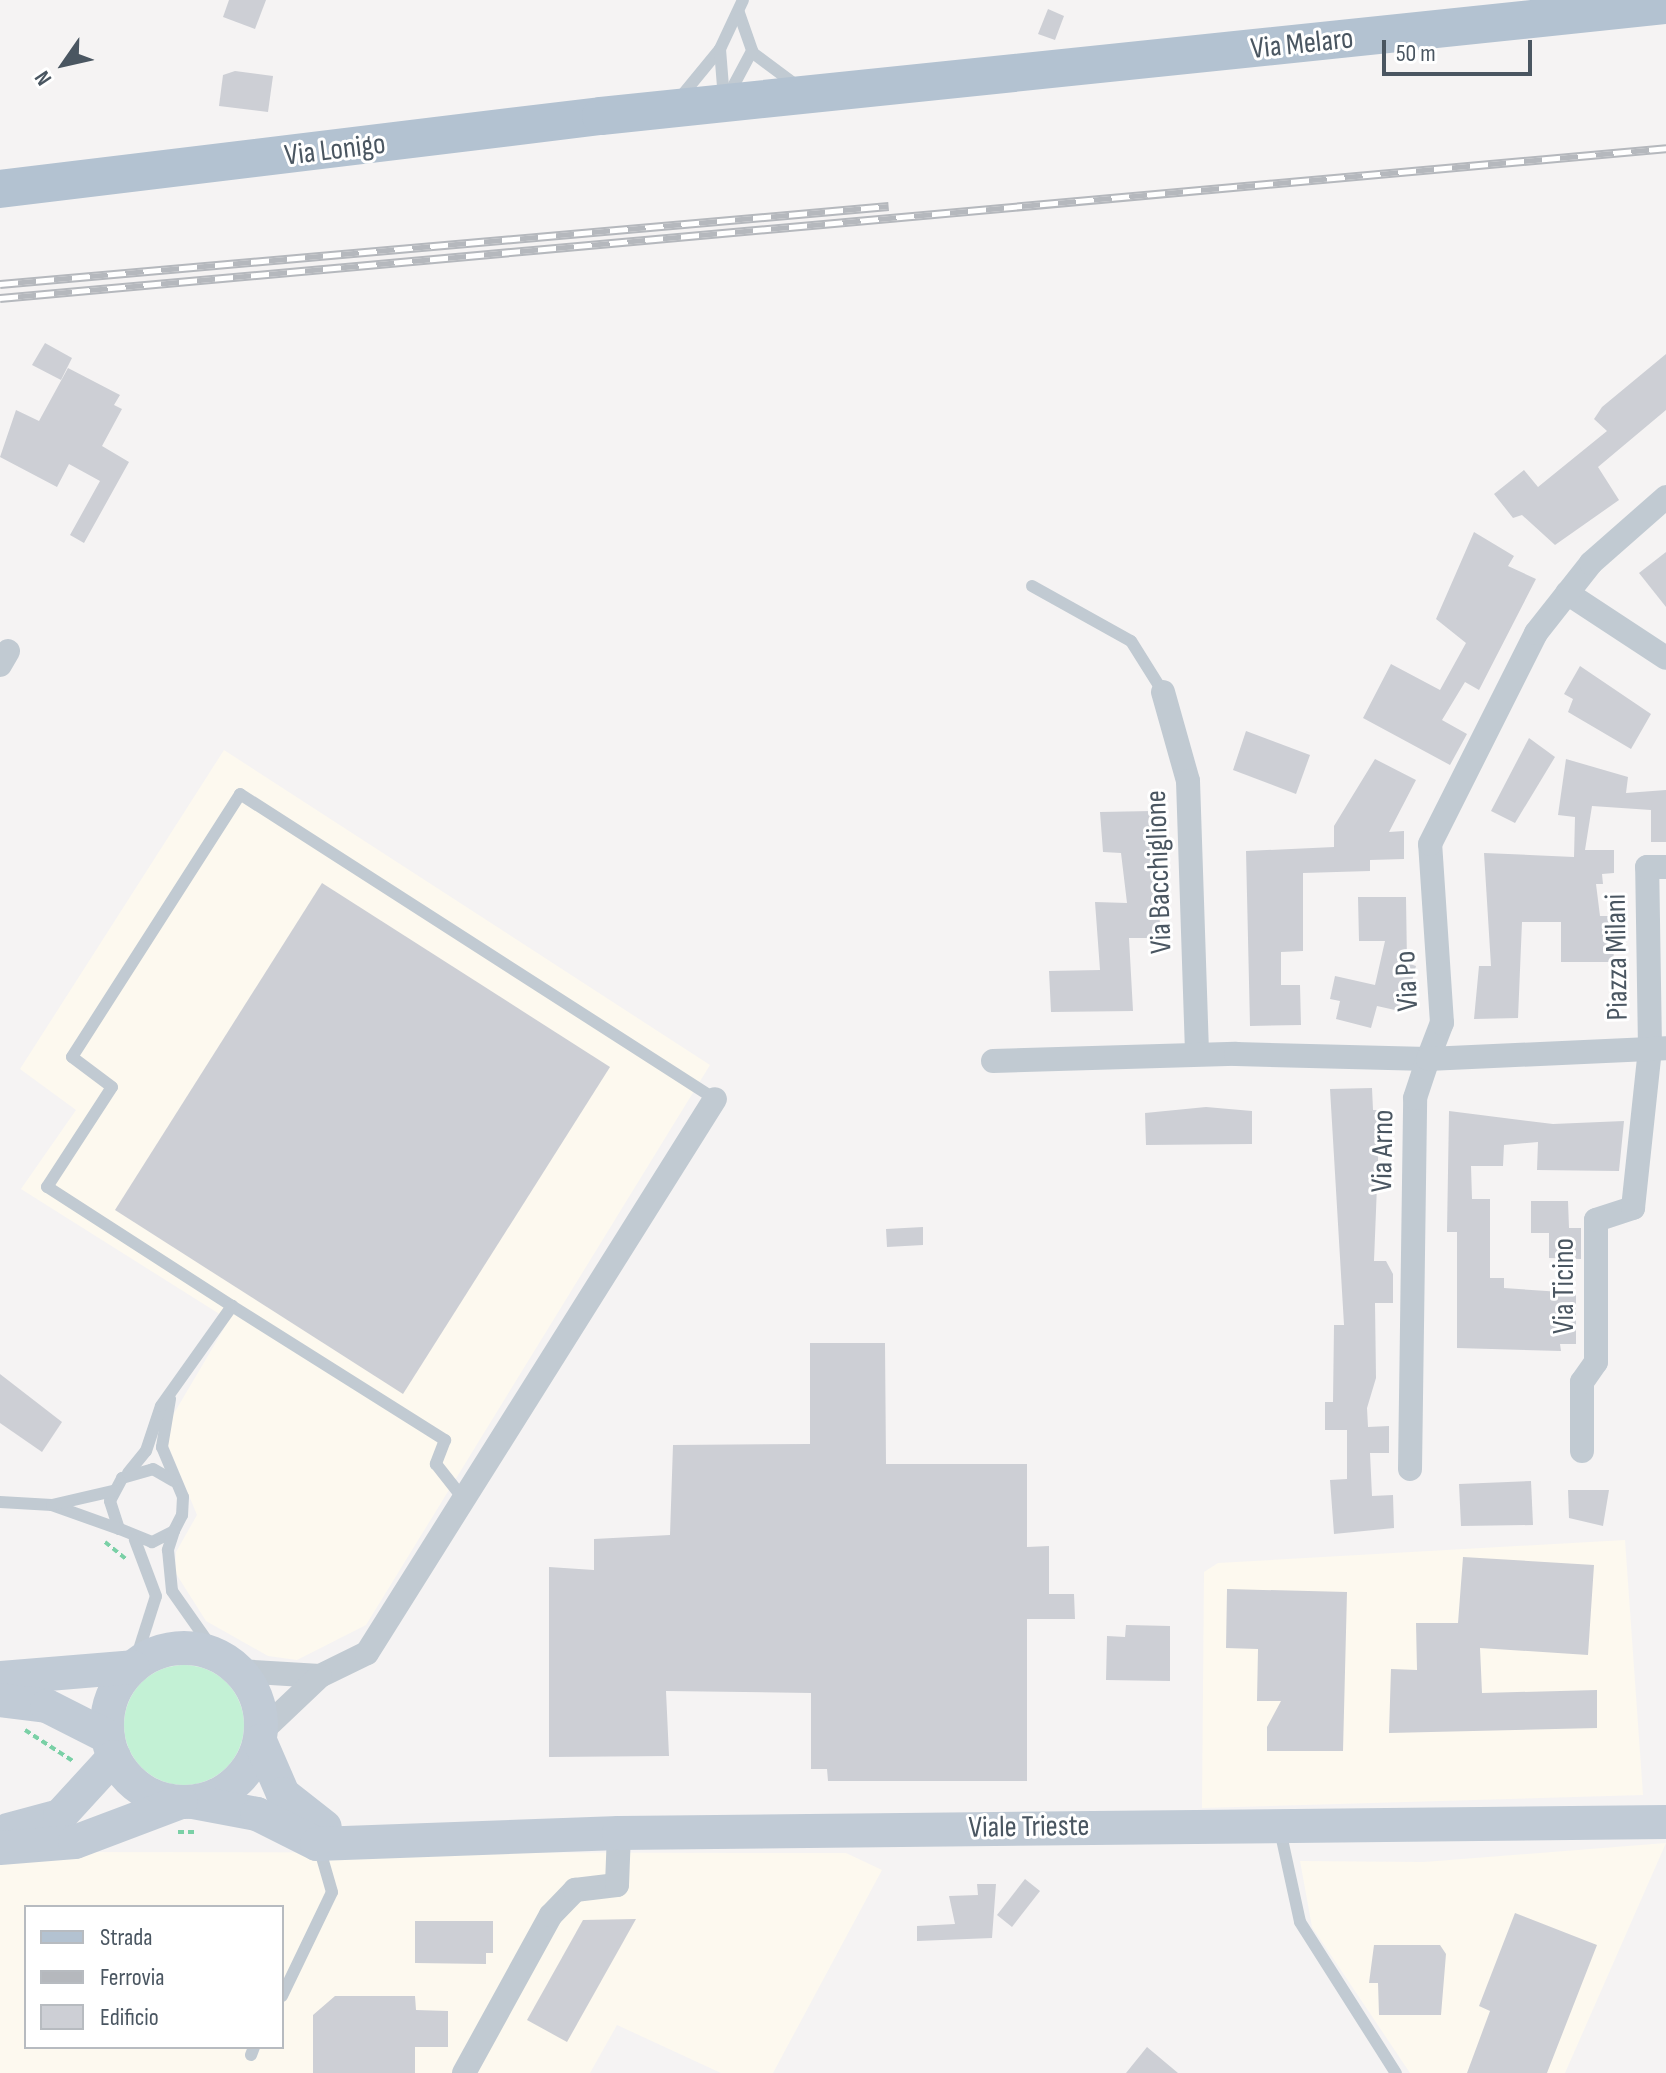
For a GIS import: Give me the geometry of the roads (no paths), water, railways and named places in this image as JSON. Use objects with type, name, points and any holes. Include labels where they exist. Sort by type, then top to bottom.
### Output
[{"type":"main road","name":"Via Melaro","points":[[986,77],[1666,5]]},
{"type":"main road","name":"Via Lonigo","points":[[0,189],[670,109],[986,77]]},
{"type":"main road","points":[[0,1678],[133,1667],[177,1648],[228,1663]]},
{"type":"main road","name":"Viale Trieste","points":[[228,1663],[256,1697],[260,1736],[283,1794],[308,1819],[393,1839]]},
{"type":"main road","points":[[0,1831],[60,1816],[111,1747],[115,1691],[133,1667]]},
{"type":"main road","points":[[0,1700],[47,1706],[111,1747],[134,1784],[187,1802],[257,1814],[317,1844]]},
{"type":"main road","points":[[0,1848],[75,1842],[187,1802],[243,1775],[260,1736]]},
{"type":"main road","name":"Viale Trieste","points":[[317,1844],[619,1833],[1666,1822]]},
{"type":"street","name":"Via Po","points":[[1428,1059],[1442,1023],[1430,844],[1536,633],[1567,593],[1666,497]]},
{"type":"street","points":[[1567,593],[1666,658]]},
{"type":"street","name":"Via Bacchiglione","points":[[1163,692],[1188,781],[1197,1054]]},
{"type":"street","name":"Piazza Milani","points":[[1658,1048],[1647,867],[1666,867]]},
{"type":"street","points":[[993,1061],[1197,1054],[1428,1059],[1658,1048]]},
{"type":"street","name":"Via Ticino","points":[[1582,1451],[1582,1382],[1596,1362],[1596,1220],[1633,1208],[1658,1048]]},
{"type":"street","name":"Via Arno","points":[[1410,1469],[1415,1098],[1428,1059]]},
{"type":"street","points":[[260,1736],[320,1676],[367,1653],[462,1497],[715,1099]]},
{"type":"street","points":[[228,1663],[320,1676]]},
{"type":"street","points":[[464,2073],[557,1907],[575,1890],[617,1885],[619,1833]]},
{"type":"lane","points":[[670,109],[720,49],[743,0]]},
{"type":"lane","points":[[739,13],[752,51],[815,95]]},
{"type":"lane","points":[[720,49],[724,104]]},
{"type":"lane","points":[[724,104],[752,51]]},
{"type":"lane","points":[[1032,586],[1131,641],[1163,692]]},
{"type":"lane","points":[[462,1497],[436,1464],[445,1440],[47,1187],[112,1087],[72,1057],[240,794],[715,1099]]},
{"type":"lane","points":[[0,1502],[52,1505],[113,1491],[128,1473],[170,1399],[232,1306]]},
{"type":"lane","points":[[170,1399],[162,1447],[184,1506],[174,1531],[172,1591],[228,1663]]},
{"type":"lane","points":[[128,1473],[153,1469],[174,1481]]},
{"type":"lane","points":[[113,1491],[119,1529]]},
{"type":"lane","points":[[52,1505],[119,1529],[135,1540],[152,1542],[174,1531]]},
{"type":"lane","points":[[133,1667],[156,1596],[135,1540]]},
{"type":"lane","points":[[1278,1824],[1300,1922],[1396,2073]]},
{"type":"lane","points":[[284,1992],[332,1892],[317,1844]]},
{"type":"railway","points":[[0,298],[1666,148]]},
{"type":"railway","points":[[0,284],[889,206]]}]
